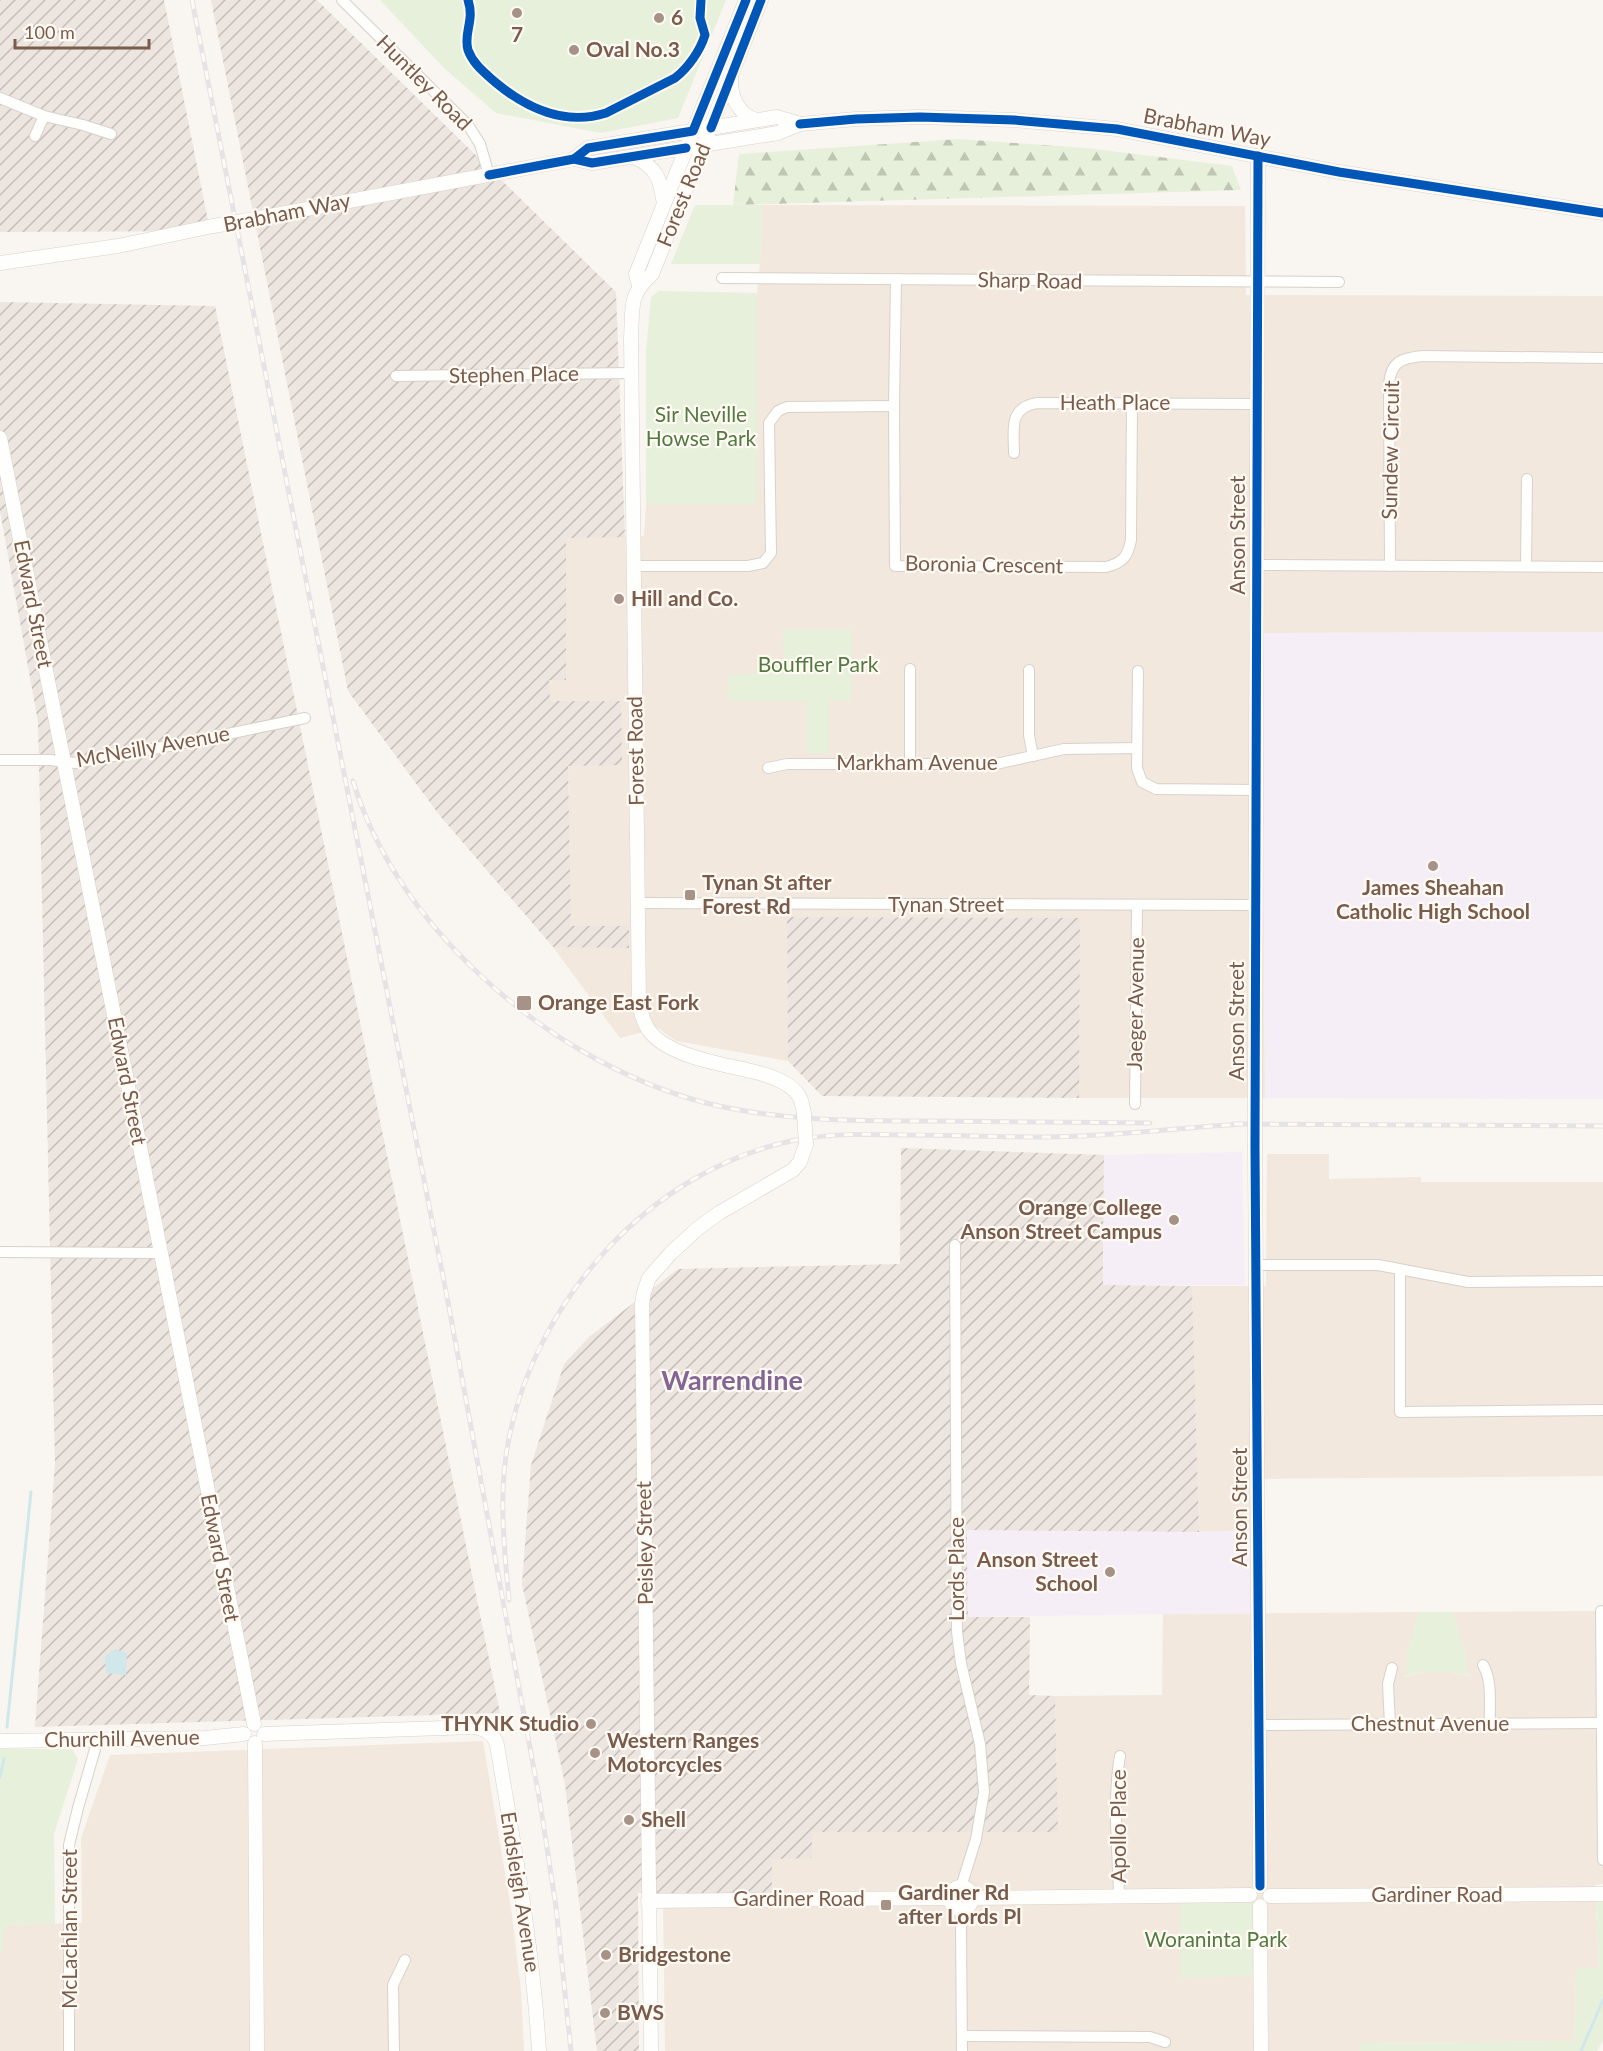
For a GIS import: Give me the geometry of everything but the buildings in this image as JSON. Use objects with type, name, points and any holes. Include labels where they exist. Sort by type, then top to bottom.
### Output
[{"type":"street","name":"Huntley Road","points":[[342,0],[468,125],[480,144],[489,175]]},
{"type":"street","name":"Forest Road","points":[[639,286],[636,274],[746,0]]},
{"type":"street","name":"Forest Road","points":[[761,0],[652,274],[639,286],[632,309],[639,1003],[645,1023],[651,1033],[663,1043],[675,1050],[781,1081],[799,1096],[804,1114]]},
{"type":"street","points":[[732,73],[731,86],[736,104],[745,115],[756,120]]},
{"type":"street","points":[[0,98],[44,116],[83,124],[111,134]]},
{"type":"street","points":[[35,136],[44,116]]},
{"type":"street","name":"Brabham Way","points":[[574,159],[588,148],[756,120],[777,117],[800,124]]},
{"type":"street","name":"Brabham Way","points":[[0,263],[118,246],[213,226],[574,159],[592,164],[778,133],[800,124],[920,117],[1014,120],[1117,129],[1339,172],[1603,213]]},
{"type":"street","name":"Anson Street","points":[[1255,1891],[1259,1725],[1255,1147],[1258,156]]},
{"type":"street","points":[[634,157],[651,166],[659,180],[664,204]]},
{"type":"street","name":"Sharp Road","points":[[722,278],[1339,282]]},
{"type":"street","name":"Boronia Crescent","points":[[896,279],[895,566],[1106,567],[1117,565],[1124,560],[1131,540],[1132,403]]},
{"type":"street","name":"Sundew Circuit","points":[[1390,566],[1389,384],[1395,364],[1403,359],[1423,356],[1603,357]]},
{"type":"street","name":"Stephen Place","points":[[396,376],[632,373]]},
{"type":"street","name":"Heath Place","points":[[1014,453],[1015,416],[1019,409],[1027,404],[1256,404]]},
{"type":"street","points":[[634,566],[748,566],[763,563],[771,553],[770,423],[778,411],[787,407],[894,406]]},
{"type":"street","name":"Edward Street","points":[[0,438],[254,1734],[257,2051]]},
{"type":"street","points":[[1526,566],[1527,479]]},
{"type":"street","points":[[1256,565],[1603,567]]},
{"type":"street","points":[[910,669],[910,764]]},
{"type":"street","points":[[1029,670],[1029,735],[1033,756]]},
{"type":"street","points":[[1138,670],[1137,748],[1138,775],[1142,782],[1156,789],[1255,790]]},
{"type":"street","name":"McNeilly Avenue","points":[[0,760],[75,763],[306,718]]},
{"type":"street","name":"Markham Avenue","points":[[768,768],[787,764],[996,764],[1072,748],[1137,748]]},
{"type":"street","name":"Tynan Street","points":[[637,903],[1255,905]]},
{"type":"street","name":"Jaeger Avenue","points":[[1135,1104],[1137,905]]},
{"type":"street","name":"Peisley Street","points":[[651,2051],[642,1314],[644,1292],[650,1278],[669,1254],[697,1229],[793,1170],[800,1162],[806,1144],[804,1114]]},
{"type":"street","name":"Lords Place","points":[[955,1245],[957,1632],[961,1663],[980,1744],[984,1792],[976,1839],[961,1887]]},
{"type":"street","points":[[0,1252],[160,1253]]},
{"type":"street","points":[[1256,1265],[1378,1265],[1468,1282],[1603,1281]]},
{"type":"street","points":[[1400,1270],[1400,1412],[1603,1410]]},
{"type":"street","points":[[1601,1611],[1603,1860]]},
{"type":"street","points":[[1483,1665],[1489,1685],[1490,1724]]},
{"type":"street","points":[[1390,1725],[1388,1684],[1392,1668]]},
{"type":"street","name":"Chestnut Avenue","points":[[1259,1725],[1601,1723]]},
{"type":"street","name":"Churchill Avenue","points":[[0,1741],[205,1738],[254,1734],[474,1727],[481,1728],[492,1735]]},
{"type":"street","name":"Endsleigh Avenue","points":[[492,1735],[497,1744],[521,1887],[535,1992],[538,2051]]},
{"type":"street","name":"McLachlan Street","points":[[69,2051],[69,1845],[98,1739]]},
{"type":"street","name":"Apollo Place","points":[[1119,1896],[1117,1770],[1120,1756]]},
{"type":"street","points":[[961,1887],[970,1891],[972,1898],[968,1907],[962,1909],[955,1907],[950,1898],[955,1889],[961,1887]]},
{"type":"street","points":[[972,1898],[1255,1891],[1252,1902],[1265,1901],[1261,2051]]},
{"type":"street","name":"Gardiner Road","points":[[1265,1901],[1603,1894]]},
{"type":"street","name":"Gardiner Road","points":[[648,1900],[950,1898]]},
{"type":"street","points":[[962,1909],[960,1931],[962,2051]]},
{"type":"street","points":[[394,2051],[393,1984],[405,1960]]},
{"type":"street","points":[[962,2036],[1150,2037],[1165,2042]]},
{"type":"shaded area","points":[[0,0],[164,0],[210,231],[0,232]]},
{"type":"shaded area","points":[[211,0],[317,0],[616,292],[625,537],[566,538],[566,680],[549,680],[550,701],[621,701],[622,765],[568,766],[571,926],[629,926],[629,948],[553,947],[440,816],[348,691]]},
{"type":"shaded area","points":[[762,205],[1245,206],[1246,295],[1603,296],[1603,632],[1262,633],[1265,1098],[1079,1098],[1080,918],[787,917],[788,1061],[676,1041],[658,1028],[620,1038],[553,947],[629,947],[629,926],[571,927],[568,765],[621,701],[549,701],[549,680],[566,679],[566,537],[644,536],[646,504],[757,504],[757,293]]},
{"type":"shaded area","points":[[0,302],[215,306],[500,1713],[35,1727],[55,1464],[38,722],[0,511]]},
{"type":"shaded area","name":"James Sheahan Catholic High School","points":[[1603,632],[1603,1099],[1265,1098],[1262,633]]},
{"type":"shaded area","points":[[787,917],[1080,918],[1079,1098],[822,1096],[788,1061]]},
{"type":"shaded area","points":[[901,1148],[1104,1155],[1103,1285],[1192,1286],[1199,1532],[967,1531],[968,1617],[1030,1617],[1029,1695],[1055,1696],[1058,1832],[812,1832],[812,1858],[772,1859],[772,1893],[638,1893],[639,2051],[597,2051],[565,1784],[522,1584],[531,1465],[564,1364],[589,1337],[678,1269],[900,1264]]},
{"type":"shaded area","name":"Orange College Anson Street Campus","points":[[1242,1152],[1245,1285],[1103,1285],[1104,1155]]},
{"type":"shaded area","points":[[1267,1154],[1329,1154],[1329,1179],[1421,1177],[1421,1182],[1603,1182],[1603,1476],[1251,1479],[1252,1530],[1199,1532],[1192,1286],[1266,1286]]},
{"type":"shaded area","name":"Anson Street School","points":[[967,1530],[1199,1532],[1252,1530],[1254,1613],[968,1617]]},
{"type":"shaded area","points":[[1603,1611],[1603,1884],[1595,1885],[1599,1969],[1576,1969],[1575,2041],[1360,2043],[1360,2051],[665,2051],[663,1900],[772,1899],[772,1859],[811,1832],[1058,1832],[1055,1696],[1162,1695],[1163,1614],[1419,1612],[1407,1657],[1407,1671],[1403,1677],[1428,1671],[1446,1671],[1471,1676],[1467,1671],[1466,1657],[1453,1612]]},
{"type":"shaded area","points":[[483,1741],[512,1915],[521,1991],[524,2051],[0,2051],[0,1953],[2,1953],[5,1925],[82,1923],[81,1838],[110,1755]]},
{"type":"green space","points":[[380,0],[726,0],[678,118],[601,133],[496,113],[445,69]]},
{"type":"green space","points":[[959,139],[1086,148],[1232,166],[1241,190],[733,205],[739,154]]},
{"type":"green space","points":[[695,205],[762,205],[760,264],[671,264]]},
{"type":"green space","name":"Sir Neville Howse Park","points":[[659,291],[757,293],[757,504],[646,504],[646,351],[651,297]]},
{"type":"green space","name":"Bouffler Park","points":[[783,629],[852,629],[852,701],[829,701],[829,753],[807,753],[807,701],[728,701],[728,674],[784,674]]},
{"type":"green space","points":[[1419,1612],[1453,1612],[1466,1657],[1467,1671],[1473,1676],[1437,1672],[1401,1677],[1407,1671],[1407,1657]]},
{"type":"green space","points":[[0,1749],[72,1749],[78,1759],[54,1834],[55,1924],[6,1925],[2,1953],[0,1953]]},
{"type":"green space","name":"Woraninta Park","points":[[1252,1902],[1253,1976],[1180,1978],[1180,1903]]},
{"type":"green space","points":[[1596,1902],[1603,1902],[1603,2041],[1597,2051],[1360,2051],[1360,2043],[1575,2041],[1576,1969],[1599,1968]]},
{"type":"water","points":[[115,1649],[127,1653],[126,1675],[106,1673],[105,1656]]},
{"type":"waterway","points":[[7,1727],[31,1492]]},
{"type":"waterway","points":[[0,1777],[4,1759]]},
{"type":"waterway","points":[[1581,2051],[1603,2000]]},
{"type":"railway","points":[[192,0],[448,1302],[540,1802],[556,1907],[571,2051]]},
{"type":"railway","points":[[353,781],[374,835],[388,861],[420,909],[457,953],[528,1016],[584,1052],[644,1082],[706,1103],[789,1117],[872,1121],[1150,1123]]},
{"type":"railway","points":[[1234,1124],[1603,1126]]},
{"type":"railway","points":[[509,1600],[503,1519],[504,1478],[509,1438],[523,1387],[545,1337],[573,1291],[608,1249],[647,1212],[691,1181],[740,1157],[791,1141],[834,1135],[1068,1137],[1242,1124]]},
{"type":"cycle path","points":[[468,0],[470,7],[468,50],[480,68],[507,91],[533,107],[561,116],[576,117],[606,113],[680,74],[697,53],[705,35],[700,18],[701,0]]},
{"type":"cycle path","points":[[574,159],[588,148],[693,131],[746,0]]},
{"type":"cycle path","points":[[711,128],[761,0]]},
{"type":"cycle path","points":[[800,124],[920,117],[1014,120],[1117,129],[1339,172],[1603,213]]},
{"type":"cycle path","points":[[489,175],[574,159],[592,163],[686,148]]},
{"type":"cycle path","points":[[1258,156],[1255,1147],[1260,1886]]},
{"type":"place","name":"7","points":[[517,13]]},
{"type":"place","name":"6","points":[[659,18]]},
{"type":"place","name":"Oval No.3","points":[[574,50]]},
{"type":"place","name":"Hill and Co.","points":[[619,599]]},
{"type":"place","name":"James Sheahan Catholic High School","points":[[1433,866]]},
{"type":"place","name":"Tynan St after Forest Rd","points":[[690,895]]},
{"type":"place","name":"Orange East Fork","points":[[524,1003]]},
{"type":"place","name":"Orange College Anson Street Campus","points":[[1174,1220]]},
{"type":"place","name":"Anson Street School","points":[[1110,1572]]},
{"type":"place","name":"THYNK Studio","points":[[591,1724]]},
{"type":"place","name":"Western Ranges Motorcycles","points":[[595,1753]]},
{"type":"place","name":"Shell","points":[[629,1820]]},
{"type":"place","name":"Gardiner Rd after Lords Pl","points":[[886,1905]]},
{"type":"place","name":"Bridgestone","points":[[606,1955]]},
{"type":"place","name":"BWS","points":[[605,2013]]},
{"type":"district","name":"Warrendine","points":[[732,1381]]}]
